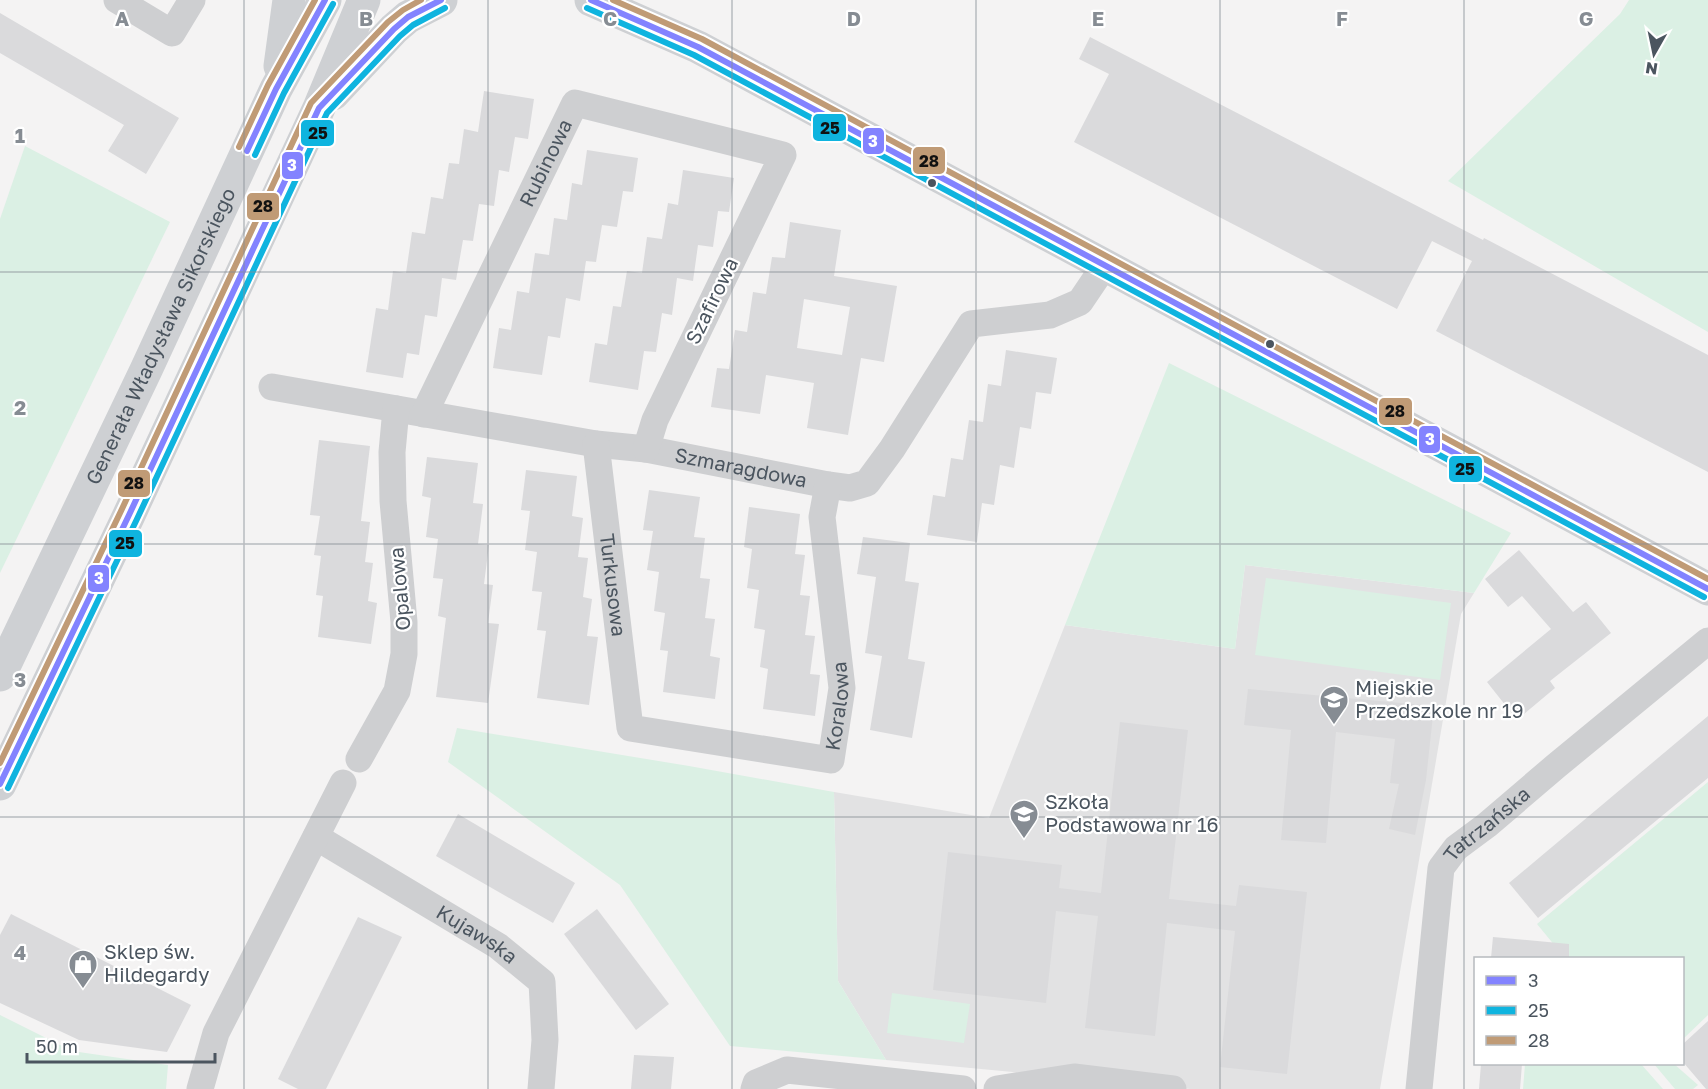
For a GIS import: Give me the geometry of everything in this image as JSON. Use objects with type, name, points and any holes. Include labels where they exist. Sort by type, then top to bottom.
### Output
[{"type":"street","points":[[117,0],[172,33],[192,0]]},
{"type":"street","points":[[276,88],[290,0]]},
{"type":"street","name":"Generała Władysława Sikorskiego","points":[[0,675],[146,370],[276,88],[325,0]]},
{"type":"street","points":[[0,784],[129,515],[319,108],[364,0]]},
{"type":"street","points":[[319,108],[394,29],[408,17],[441,0]]},
{"type":"street","points":[[591,0],[698,47],[1708,589]]},
{"type":"street","points":[[628,0],[698,47]]},
{"type":"street","name":"Rubinowa","points":[[424,414],[575,103],[783,155]]},
{"type":"street","name":"Szafirowa","points":[[646,449],[655,420],[783,155]]},
{"type":"street","name":"Szmaragdowa","points":[[272,387],[596,444],[646,449],[850,488],[867,483],[892,449],[971,324],[1050,315],[1080,303],[1105,265]]},
{"type":"street","name":"Opalowa","points":[[359,759],[397,692],[404,654],[404,622],[393,501],[392,452],[396,409]]},
{"type":"street","name":"Turkusowa","points":[[596,444],[630,728]]},
{"type":"street","name":"Koralowa","points":[[630,728],[831,760],[842,688],[822,517],[828,485]]},
{"type":"street","name":"Tatrzańska","points":[[1419,1089],[1441,868],[1456,848],[1487,825],[1708,641]]},
{"type":"street","points":[[200,1089],[216,1034],[343,783]]},
{"type":"street","name":"Kujawska","points":[[316,837],[498,946],[542,982],[545,1040],[541,1089]]},
{"type":"street","points":[[754,1089],[756,1083],[787,1070],[963,1089]]},
{"type":"street","points":[[997,1089],[1074,1077],[1173,1089]]},
{"type":"shaded area","name":"Szkoła Podstawowa nr 16","points":[[1245,565],[1474,593],[1461,614],[1380,1089],[1190,1089],[886,1060],[838,981],[834,792],[989,818],[1065,625],[1235,649]]},
{"type":"green space","points":[[1629,0],[1708,0],[1708,332],[1448,181],[1620,14]]},
{"type":"green space","points":[[25,146],[170,222],[0,573],[0,219]]},
{"type":"green space","points":[[1169,363],[1511,533],[1474,593],[1245,565],[1235,649],[1065,625]]},
{"type":"green space","points":[[1266,578],[1451,603],[1440,680],[1255,655]]},
{"type":"green space","points":[[457,728],[834,792],[838,981],[886,1060],[730,1046],[620,885],[448,762]]},
{"type":"green space","points":[[1708,782],[1708,1015],[1684,1038],[1684,957],[1564,957],[1537,924]]},
{"type":"green space","points":[[892,993],[970,1004],[964,1043],[887,1033]]},
{"type":"green space","points":[[0,1015],[72,1051],[168,1065],[166,1089],[0,1089]]},
{"type":"green space","points":[[1525,1065],[1642,1065],[1663,1089],[1523,1089]]},
{"type":"green space","points":[[1655,1065],[1675,1065],[1698,1085],[1693,1089],[1675,1089]]},
{"type":"building","points":[[0,13],[179,118],[146,174],[108,151],[124,125],[0,53]]},
{"type":"building","points":[[1090,37],[1708,355],[1708,472],[1436,331],[1472,261],[1432,241],[1397,309],[1074,142],[1109,74],[1079,59]]},
{"type":"building","points":[[484,91],[534,99],[528,139],[515,137],[509,172],[499,170],[494,206],[479,204],[473,241],[463,240],[456,280],[442,278],[437,317],[425,315],[419,355],[407,353],[403,378],[366,372],[376,308],[388,310],[393,271],[406,273],[412,232],[425,234],[431,197],[443,199],[449,163],[459,164],[464,129],[478,132]]},
{"type":"building","points":[[587,150],[638,158],[633,192],[623,191],[617,227],[602,225],[596,262],[586,261],[580,301],[566,298],[560,338],[548,336],[542,375],[493,368],[499,328],[511,330],[517,291],[529,293],[535,253],[549,255],[554,218],[567,220],[572,183],[582,185]]},
{"type":"building","points":[[683,170],[734,178],[729,212],[718,211],[713,247],[698,245],[693,281],[677,278],[672,315],[662,313],[656,352],[644,351],[638,390],[589,382],[595,343],[607,345],[613,306],[621,307],[627,271],[642,273],[647,237],[662,239],[668,203],[678,205]]},
{"type":"building","points":[[790,222],[841,230],[834,276],[897,286],[884,362],[861,358],[848,435],[807,428],[814,383],[766,375],[760,414],[711,407],[717,368],[729,369],[735,330],[747,332],[753,292],[766,294],[772,257],[785,258]],"holes":[[[804,299],[850,307],[842,355],[797,348]]]},
{"type":"building","points":[[1006,350],[1057,358],[1051,394],[1036,392],[1031,429],[1020,427],[1014,468],[1000,465],[994,505],[982,503],[977,542],[927,535],[933,495],[945,497],[951,458],[963,460],[969,420],[983,422],[988,384],[1001,386]]},
{"type":"building","points":[[319,440],[370,446],[361,521],[370,522],[365,562],[373,563],[368,601],[377,603],[371,644],[318,637],[323,596],[316,595],[321,556],[314,555],[320,516],[310,515]]},
{"type":"building","points":[[427,457],[478,463],[473,503],[483,504],[478,544],[489,545],[484,584],[493,585],[488,623],[499,624],[488,703],[436,697],[446,618],[438,616],[443,579],[433,578],[438,539],[426,537],[431,498],[422,496]]},
{"type":"building","points":[[526,470],[577,476],[572,516],[583,518],[578,557],[588,558],[583,597],[592,599],[587,636],[598,637],[589,705],[537,698],[546,631],[537,630],[542,592],[532,591],[537,552],[525,550],[530,511],[521,510]]},
{"type":"building","points":[[649,490],[700,497],[694,537],[705,538],[700,578],[710,579],[705,618],[715,619],[710,656],[720,658],[715,699],[663,692],[668,651],[660,650],[665,613],[654,611],[659,572],[647,570],[653,531],[643,530]]},
{"type":"building","points":[[749,507],[800,514],[795,554],[805,555],[800,595],[810,596],[805,635],[815,636],[810,674],[820,675],[815,716],[763,709],[768,669],[760,667],[765,630],[754,628],[759,590],[747,588],[752,549],[744,547]]},
{"type":"building","points":[[863,537],[910,543],[905,581],[919,583],[908,659],[925,662],[912,738],[870,730],[882,656],[865,653],[876,577],[857,574]]},
{"type":"building","points":[[1519,550],[1573,612],[1586,602],[1611,633],[1550,681],[1555,688],[1517,720],[1487,682],[1551,629],[1522,596],[1508,607],[1485,579]]},
{"type":"building","points":[[1248,689],[1434,706],[1426,780],[1415,835],[1389,829],[1399,784],[1390,783],[1395,739],[1336,732],[1326,843],[1281,840],[1291,730],[1244,725]]},
{"type":"building","points":[[1708,716],[1708,778],[1538,918],[1509,883]]},
{"type":"building","points":[[1120,722],[1188,730],[1169,899],[1236,906],[1239,885],[1307,892],[1287,1074],[1220,1067],[1235,931],[1167,923],[1155,1036],[1085,1028],[1098,916],[1056,911],[1046,1003],[933,990],[948,852],[1062,865],[1059,888],[1101,893]]},
{"type":"building","points":[[458,814],[575,883],[553,923],[436,856]]},
{"type":"building","points":[[597,909],[669,1004],[636,1030],[564,934]]},
{"type":"building","points":[[11,914],[191,1005],[167,1052],[79,1040],[0,1003],[0,935]]},
{"type":"building","points":[[358,917],[402,937],[326,1089],[298,1089],[278,1079]]},
{"type":"building","points":[[1493,937],[1569,944],[1569,957],[1491,957]]},
{"type":"building","points":[[1708,1021],[1708,1089],[1684,1063],[1684,1043]]},
{"type":"building","points":[[634,1055],[674,1057],[671,1089],[631,1089]]},
{"type":"building","points":[[1481,1065],[1522,1065],[1520,1089],[1479,1089]]},
{"type":"transit line","name":"28","points":[[239,147],[268,85],[315,0]]},
{"type":"transit line","name":"3","points":[[247,151],[276,89],[325,0]]},
{"type":"transit line","name":"28","points":[[0,763],[121,511],[311,103],[388,22],[421,0]]},
{"type":"transit line","name":"3","points":[[0,784],[129,515],[319,108],[394,29],[408,17],[441,0]]},
{"type":"transit line","name":"3","points":[[591,0],[698,47],[1708,589]]},
{"type":"transit line","name":"28","points":[[613,0],[702,39],[1708,579]]},
{"type":"transit line","name":"25","points":[[255,155],[284,93],[333,4]]},
{"type":"transit line","name":"25","points":[[8,788],[327,113],[400,36],[413,25],[445,8]]},
{"type":"transit line","name":"25","points":[[587,8],[694,55],[1704,597]]},
{"type":"place","name":"Miejskie Przedszkole nr 19","points":[[1334,726]]},
{"type":"place","name":"Szkoła Podstawowa nr 16","points":[[1024,840]]},
{"type":"place","name":"Sklep św. Hildegardy","points":[[83,990]]}]
